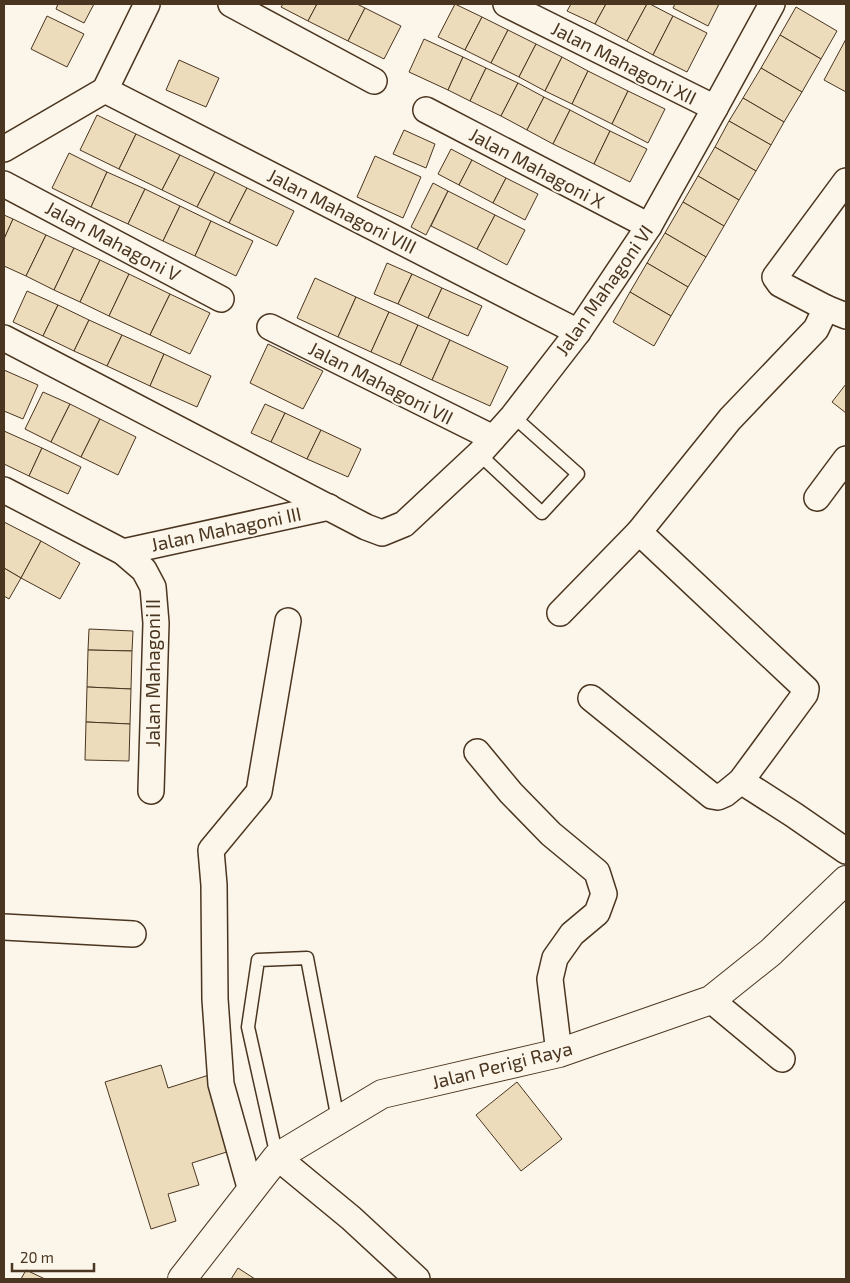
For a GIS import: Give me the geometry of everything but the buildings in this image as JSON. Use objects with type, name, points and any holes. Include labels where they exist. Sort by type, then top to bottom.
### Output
[{"type":"street","points":[[4,149],[106,90],[146,4]]},
{"type":"street","points":[[231,4],[374,81]]},
{"type":"street","name":"Jalan Mahagoni XII","points":[[506,4],[715,108]]},
{"type":"street","name":"Jalan Mahagoni VI","points":[[329,507],[366,527],[382,533],[404,524],[486,446],[513,416],[578,332],[649,226],[772,4]]},
{"type":"street","name":"Jalan Mahagoni VIII","points":[[106,90],[578,332]]},
{"type":"street","name":"Jalan Mahagoni X","points":[[426,110],[649,226]]},
{"type":"street","points":[[560,613],[639,532],[730,419],[816,329],[836,312],[780,284],[775,277],[846,181]]},
{"type":"street","name":"Jalan Mahagoni V","points":[[4,184],[221,299]]},
{"type":"street","name":"Jalan Mahagoni VII","points":[[270,327],[486,446]]},
{"type":"street","points":[[4,338],[329,507]]},
{"type":"street","points":[[817,498],[846,459]]},
{"type":"street","name":"Jalan Mahagoni II","points":[[4,490],[123,552],[144,570],[154,587],[156,623],[151,791]]},
{"type":"street","name":"Jalan Mahagoni III","points":[[123,552],[329,507]]},
{"type":"street","points":[[591,698],[712,796],[718,797],[725,794],[741,781],[805,694],[806,688],[639,532]]},
{"type":"street","points":[[251,1191],[221,1084],[215,999],[214,885],[211,850],[259,792],[288,621]]},
{"type":"street","points":[[477,752],[511,793],[551,834],[597,872],[604,894],[597,912],[572,934],[555,958],[550,979],[559,1053]]},
{"type":"street","points":[[741,781],[846,851]]},
{"type":"street","name":"Jalan Perigi Raya","points":[[182,1279],[277,1157],[338,1120],[382,1094],[559,1053],[711,1000],[771,952],[846,880]]},
{"type":"street","points":[[4,927],[133,934]]},
{"type":"street","points":[[711,1000],[782,1060]]},
{"type":"street","points":[[277,1157],[351,1218],[417,1279]]},
{"type":"lane","points":[[486,446],[542,513],[578,474],[513,416]]},
{"type":"lane","points":[[277,1157],[248,1027],[258,960],[307,958],[338,1120]]}]
